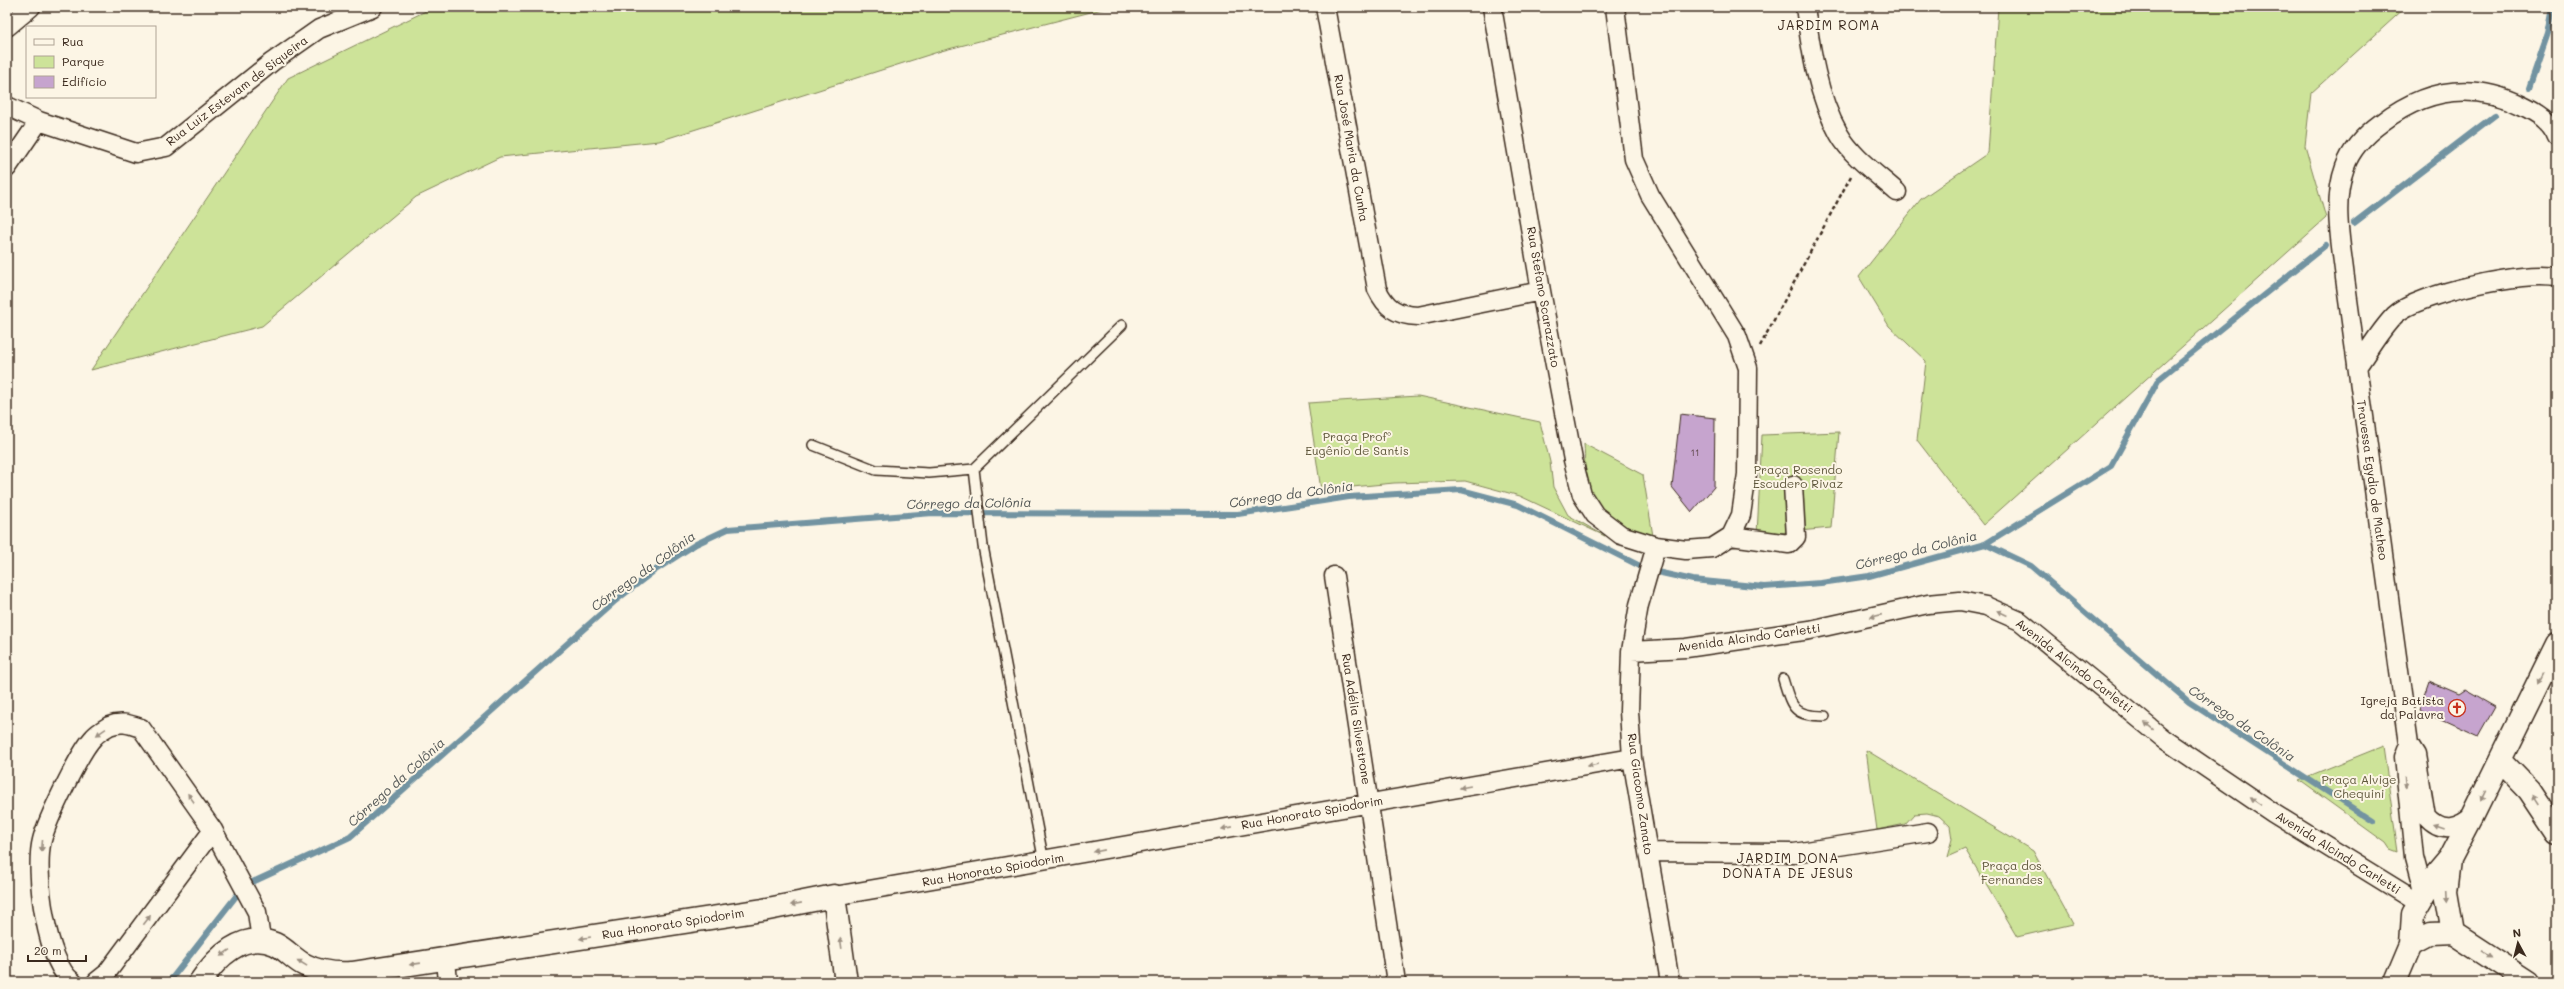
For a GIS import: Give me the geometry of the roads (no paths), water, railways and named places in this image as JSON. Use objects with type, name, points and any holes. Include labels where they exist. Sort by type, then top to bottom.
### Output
[{"type":"street","points":[[7,27],[31,7]]},
{"type":"street","name":"Rua Luiz Estevam de Siqueira","points":[[7,106],[39,121],[136,154],[166,147],[272,62],[319,29],[373,7]]},
{"type":"street","name":"Rua José Maria da Cunha","points":[[1325,7],[1378,289],[1384,302],[1392,311],[1404,315],[1418,316],[1541,291]]},
{"type":"street","name":"Rua Stefano Scarazzato","points":[[1492,7],[1541,291],[1573,460],[1582,495],[1595,515],[1621,535],[1654,553],[1712,548],[1731,536]]},
{"type":"street","points":[[1615,7],[1634,159],[1650,195],[1736,336],[1748,368],[1747,474],[1741,515],[1731,536],[1789,544],[1796,537],[1793,485]]},
{"type":"street","points":[[1805,7],[1821,94],[1839,134],[1860,160],[1897,192]]},
{"type":"street","name":"Travessa Egydio de Matheo","points":[[2474,816],[2462,824],[2452,828],[2441,828],[2432,824],[2426,816],[2416,754],[2409,744],[2357,367],[2338,216],[2345,167],[2353,151],[2372,130],[2401,107],[2430,96],[2451,91],[2480,92],[2509,99],[2540,114],[2554,130],[2557,137]]},
{"type":"street","points":[[7,168],[39,121]]},
{"type":"street","points":[[2357,367],[2396,314],[2417,303],[2463,287],[2522,276],[2557,278]]},
{"type":"street","name":"Rua Giacomo Zanato","points":[[1654,553],[1639,605],[1630,651],[1629,711],[1632,758],[1670,982]]},
{"type":"street","name":"Rua Adélia Silvestrone","points":[[1334,576],[1396,982]]},
{"type":"street","name":"Avenida Alcindo Carletti","points":[[1630,651],[1686,648],[1810,630],[1928,604],[1960,601],[1986,606],[2020,621],[2171,743],[2273,813],[2421,899]]},
{"type":"street","points":[[2395,982],[2412,944],[2413,914],[2434,878],[2450,859],[2474,816],[2557,644]]},
{"type":"street","points":[[73,982],[67,978],[56,960],[48,926],[40,881],[41,841],[66,785],[94,737],[109,726],[125,722],[141,728],[213,830],[257,912],[261,940],[243,944],[223,953],[200,982]]},
{"type":"street","name":"Travessa Egydio de Matheo","points":[[2409,744],[2404,757],[2414,857],[2421,899]]},
{"type":"street","name":"Rua Honorato Spiodorim","points":[[261,940],[276,944],[304,965],[318,970],[353,978],[446,960],[763,910],[834,896],[1044,862],[1632,758]]},
{"type":"street","points":[[2501,760],[2529,790],[2557,832]]},
{"type":"street","points":[[96,982],[106,974],[213,830]]},
{"type":"street","points":[[1648,852],[1794,853],[1928,832]]},
{"type":"street","points":[[2450,859],[2446,892],[2453,933]]},
{"type":"street","points":[[834,896],[846,982]]},
{"type":"street","points":[[2412,944],[2430,934],[2453,933],[2528,982]]},
{"type":"street","points":[[446,960],[448,982]]},
{"type":"lane","points":[[813,445],[876,470],[929,473],[974,469],[1122,325]]},
{"type":"lane","points":[[974,469],[983,546],[1044,862]]},
{"type":"lane","points":[[1783,679],[1791,705],[1797,711],[1807,716],[1825,716]]},
{"type":"waterway","points":[[2529,88],[2548,33],[2553,7]]},
{"type":"waterway","points":[[2354,223],[2495,115]]},
{"type":"waterway","points":[[1985,544],[2111,466],[2159,379],[2326,245]]},
{"type":"waterway","name":"Córrego da Colônia","points":[[169,982],[244,886],[350,837],[614,602],[654,571],[696,544],[728,529],[933,513],[1238,514],[1349,497],[1461,490],[1518,505],[1648,570],[1693,580],[1764,587],[1821,583],[1869,576],[1985,544],[2031,566],[2189,702],[2374,822]]},
{"type":"place","name":"Igreja Batista da Palavra","points":[[2457,708]]},
{"type":"district","name":"JARDIM ROMA","points":[[1829,25]]},
{"type":"district","name":"JARDIM DONA DONATA DE JESUS","points":[[1788,866]]},
{"type":"park label","name":"Praça Profº Eugênio de Santis","points":[[1357,444]]},
{"type":"park label","name":"Praça Rosendo Escudero Rivaz","points":[[1798,477]]},
{"type":"park label","name":"Praça Alvige Chequini","points":[[2359,787]]},
{"type":"park label","name":"Praça dos Fernandes","points":[[2012,873]]}]
